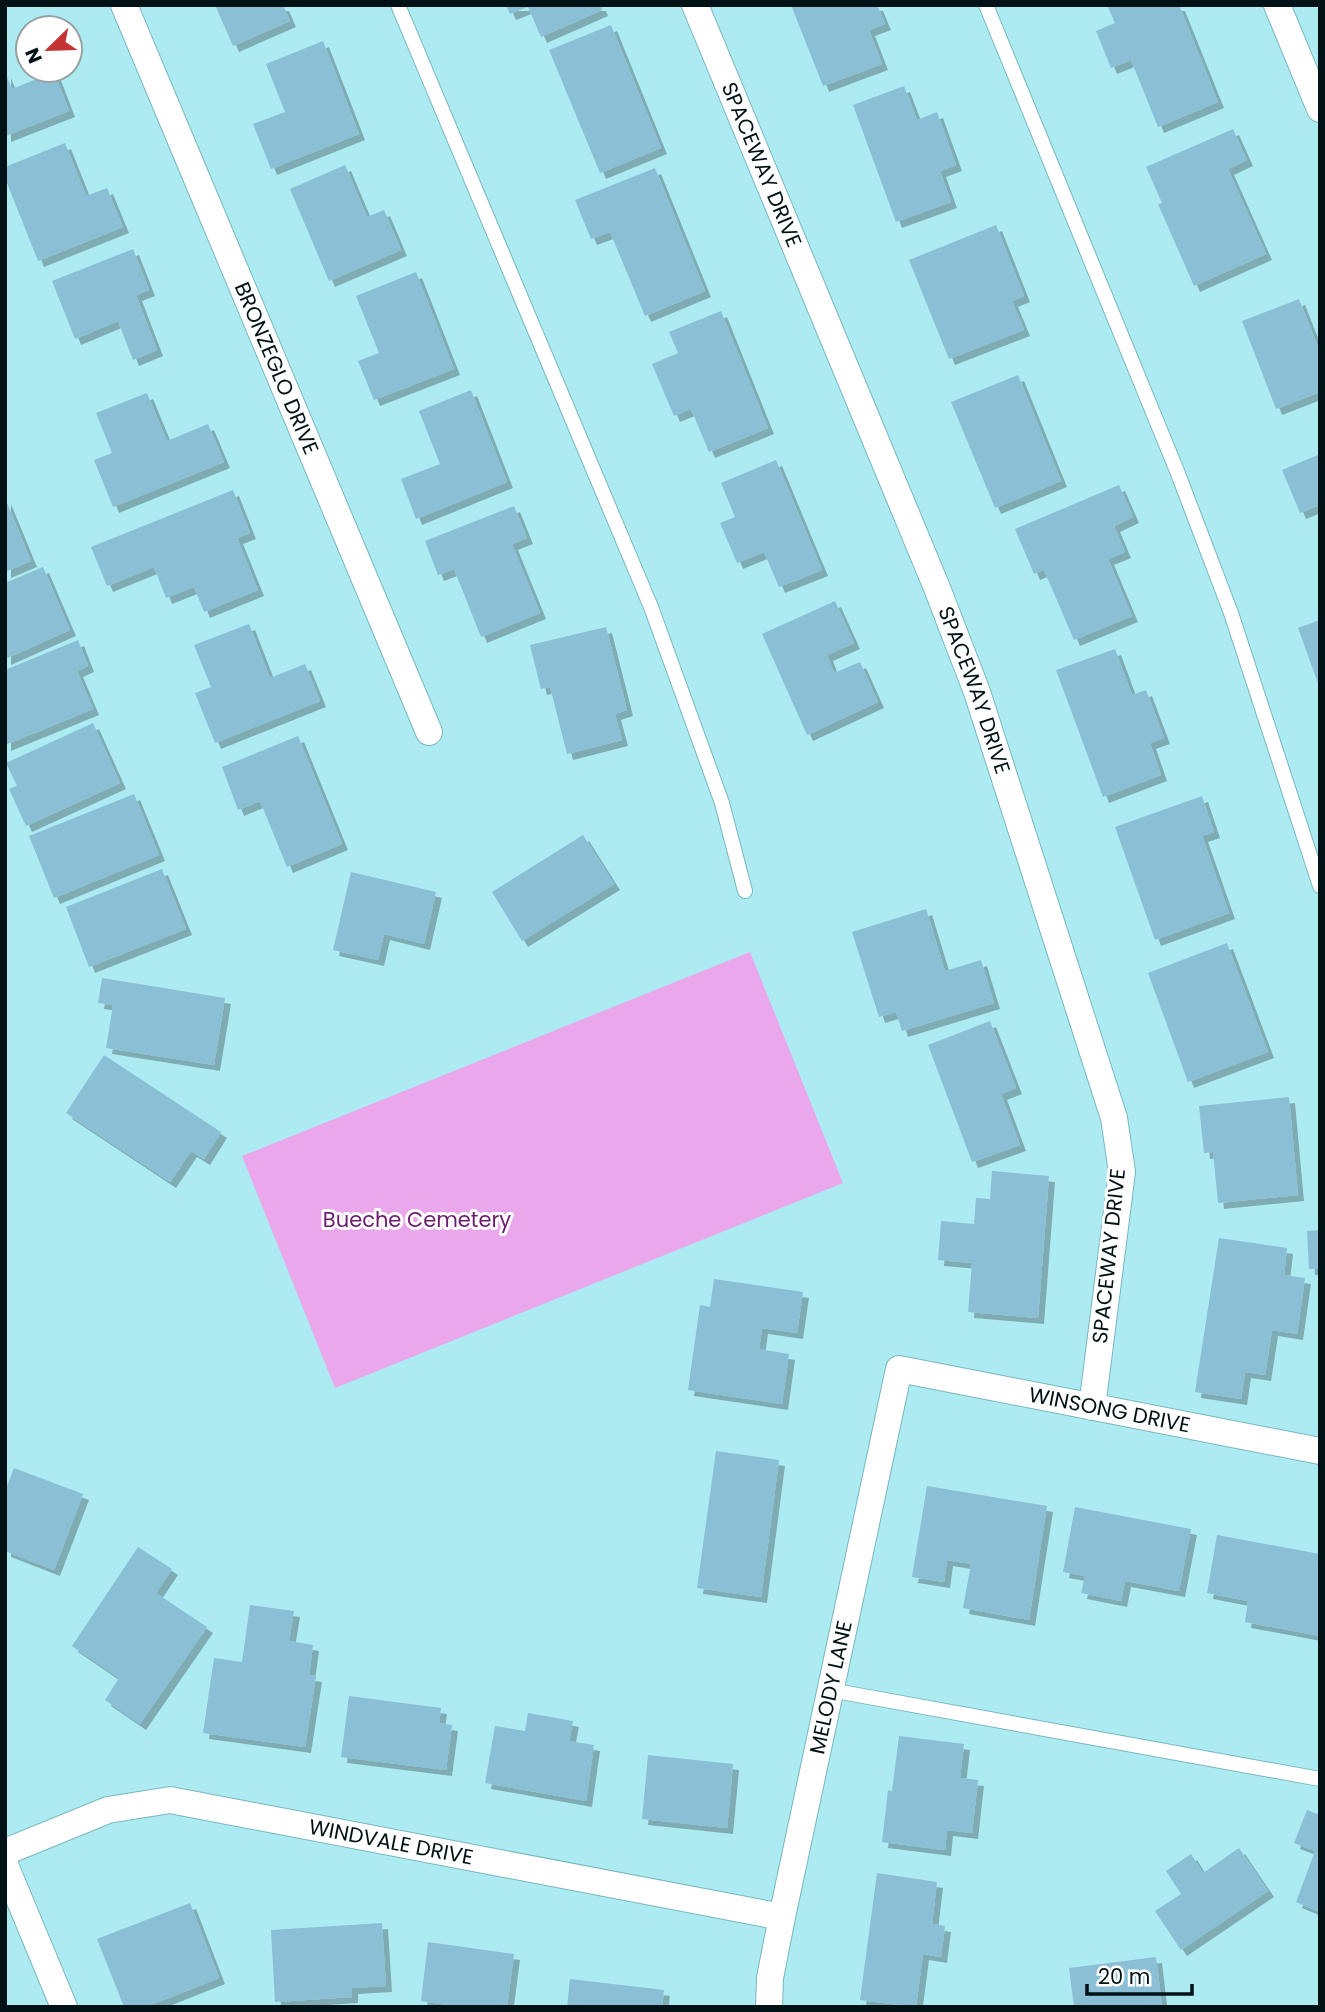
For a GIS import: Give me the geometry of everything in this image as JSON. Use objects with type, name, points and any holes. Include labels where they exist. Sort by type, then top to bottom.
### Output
[{"type":"street","name":"BRONZEGLO DRIVE","points":[[124,5],[429,732]]},
{"type":"street","name":"SPACEWAY DRIVE","points":[[695,5],[978,692],[1114,1118],[1122,1172],[1092,1407]]},
{"type":"street","points":[[1277,5],[1320,109]]},
{"type":"street","name":"WINSONG DRIVE","points":[[899,1369],[1320,1451]]},
{"type":"street","name":"MELODY LANE","points":[[769,2007],[770,1978],[782,1917],[899,1369]]},
{"type":"street","name":"WINDVALE DRIVE","points":[[5,1852],[108,1810],[170,1800],[782,1917]]},
{"type":"street","points":[[5,1866],[64,2007]]},
{"type":"lane","points":[[398,5],[651,607],[722,803],[745,891]]},
{"type":"lane","points":[[986,5],[1182,484],[1231,613],[1320,886]]},
{"type":"lane","points":[[830,1690],[1320,1779]]},
{"type":"green space","name":"Bueche Cemetery","points":[[750,952],[843,1183],[335,1388],[242,1156]]},
{"type":"building","points":[[215,5],[283,5],[290,21],[233,46]]},
{"type":"building","points":[[506,5],[600,5],[602,10],[541,37],[528,7],[510,14]]},
{"type":"building","points":[[791,5],[877,5],[885,24],[869,30],[882,64],[823,86]]},
{"type":"building","points":[[1107,5],[1179,5],[1218,102],[1158,127],[1131,60],[1111,68],[1096,31],[1115,23]]},
{"type":"building","points":[[611,25],[661,148],[600,173],[549,50]]},
{"type":"building","points":[[323,41],[359,134],[271,169],[253,124],[285,112],[266,64]]},
{"type":"building","points":[[5,72],[12,89],[24,84],[59,84],[69,111],[5,136]]},
{"type":"building","points":[[904,86],[917,120],[937,112],[956,165],[940,171],[951,202],[896,222],[853,105]]},
{"type":"building","points":[[1233,129],[1247,160],[1228,169],[1266,254],[1194,286],[1158,204],[1162,203],[1146,167]]},
{"type":"building","points":[[65,143],[86,196],[107,188],[123,227],[38,261],[5,178],[5,167]]},
{"type":"building","points":[[345,165],[367,217],[384,210],[401,250],[329,281],[290,189]]},
{"type":"building","points":[[655,168],[705,291],[645,316],[610,232],[591,239],[575,200]]},
{"type":"building","points":[[996,225],[1024,296],[1012,301],[1024,330],[949,359],[909,260]]},
{"type":"building","points":[[133,249],[149,290],[136,295],[157,350],[133,360],[118,321],[75,339],[52,281]]},
{"type":"building","points":[[416,272],[454,369],[374,400],[358,361],[379,353],[356,296]]},
{"type":"building","points":[[1299,299],[1320,352],[1320,392],[1276,409],[1242,321]]},
{"type":"building","points":[[721,311],[768,428],[709,452],[691,409],[674,416],[652,364],[678,353],[669,332]]},
{"type":"building","points":[[1018,375],[1061,481],[995,508],[951,402]]},
{"type":"building","points":[[471,390],[507,482],[416,519],[401,479],[440,464],[419,411]]},
{"type":"building","points":[[147,393],[167,441],[208,424],[224,462],[113,507],[94,460],[112,453],[96,413]]},
{"type":"building","points":[[1320,454],[1320,505],[1300,513],[1282,470]]},
{"type":"building","points":[[776,460],[822,570],[779,587],[764,552],[737,563],[720,523],[735,517],[721,483]]},
{"type":"building","points":[[1119,485],[1133,517],[1114,526],[1125,552],[1108,559],[1132,616],[1074,640],[1044,570],[1034,574],[1015,529]]},
{"type":"building","points":[[233,490],[250,533],[237,538],[258,590],[204,612],[194,587],[166,598],[154,567],[107,586],[91,547]]},
{"type":"building","points":[[5,498],[31,561],[5,572]]},
{"type":"building","points":[[514,506],[527,538],[512,544],[540,613],[481,637],[454,569],[438,575],[425,541]]},
{"type":"building","points":[[43,567],[70,630],[5,659],[5,583]]},
{"type":"building","points":[[835,601],[854,643],[827,655],[834,673],[860,662],[878,702],[807,735],[762,634]]},
{"type":"building","points":[[1320,620],[1320,686],[1319,686],[1298,628]]},
{"type":"building","points":[[249,624],[270,678],[305,664],[320,701],[215,743],[195,693],[211,687],[194,645]]},
{"type":"building","points":[[606,627],[627,710],[615,714],[622,740],[567,754],[550,687],[541,689],[530,645]]},
{"type":"building","points":[[78,640],[88,666],[77,671],[93,709],[5,745],[5,670]]},
{"type":"building","points":[[1115,649],[1132,695],[1146,690],[1164,738],[1150,743],[1161,775],[1103,797],[1056,670]]},
{"type":"building","points":[[93,723],[120,783],[26,826],[9,789],[17,786],[6,763]]},
{"type":"building","points":[[298,736],[342,844],[287,867],[260,801],[238,810],[222,767]]},
{"type":"building","points":[[134,794],[159,855],[54,898],[29,836]]},
{"type":"building","points":[[1202,796],[1214,832],[1202,836],[1229,913],[1155,940],[1115,827]]},
{"type":"building","points":[[583,835],[614,884],[522,941],[492,892]]},
{"type":"building","points":[[162,869],[186,929],[89,967],[66,907]]},
{"type":"building","points":[[351,872],[436,892],[424,944],[384,934],[378,960],[333,950]]},
{"type":"building","points":[[926,909],[945,971],[981,960],[994,1003],[902,1031],[896,1012],[879,1017],[852,932]]},
{"type":"building","points":[[1227,943],[1268,1052],[1188,1082],[1148,973]]},
{"type":"building","points":[[102,978],[225,998],[214,1065],[106,1048],[113,1005],[98,1003]]},
{"type":"building","points":[[990,1021],[1016,1088],[1001,1094],[1020,1145],[972,1162],[928,1045]]},
{"type":"building","points":[[104,1055],[221,1132],[204,1159],[191,1151],[170,1182],[66,1113]]},
{"type":"building","points":[[1289,1097],[1298,1195],[1218,1203],[1213,1152],[1204,1153],[1199,1106]]},
{"type":"building","points":[[992,1171],[1049,1176],[1038,1318],[968,1312],[972,1263],[938,1260],[941,1221],[974,1224],[976,1198],[990,1199]]},
{"type":"building","points":[[1320,1230],[1320,1269],[1309,1269],[1307,1231]]},
{"type":"building","points":[[1219,1238],[1287,1248],[1284,1275],[1305,1278],[1297,1334],[1272,1330],[1265,1375],[1245,1372],[1241,1399],[1195,1392]]},
{"type":"building","points":[[714,1279],[803,1292],[797,1333],[762,1328],[759,1349],[789,1354],[782,1404],[688,1390],[700,1305],[710,1307]]},
{"type":"building","points":[[716,1451],[779,1460],[761,1597],[697,1588]]},
{"type":"building","points":[[14,1468],[83,1494],[54,1570],[5,1551],[5,1491]]},
{"type":"building","points":[[927,1486],[1047,1506],[1029,1620],[963,1608],[971,1564],[947,1560],[944,1582],[912,1577]]},
{"type":"building","points":[[1075,1507],[1191,1529],[1179,1591],[1125,1581],[1121,1601],[1081,1593],[1085,1576],[1063,1572]]},
{"type":"building","points":[[1217,1535],[1320,1554],[1320,1636],[1245,1622],[1248,1601],[1207,1593]]},
{"type":"building","points":[[138,1547],[172,1569],[156,1593],[207,1627],[140,1724],[105,1700],[119,1678],[72,1646]]},
{"type":"building","points":[[250,1605],[294,1611],[289,1641],[313,1645],[309,1675],[316,1676],[305,1747],[203,1733],[214,1658],[242,1662]]},
{"type":"building","points":[[349,1696],[441,1708],[439,1723],[452,1725],[446,1770],[341,1757]]},
{"type":"building","points":[[528,1713],[573,1721],[569,1741],[594,1745],[586,1801],[485,1783],[495,1726],[525,1731]]},
{"type":"building","points":[[899,1736],[964,1744],[960,1778],[978,1780],[972,1833],[947,1830],[945,1850],[882,1842],[888,1790],[892,1791]]},
{"type":"building","points":[[648,1755],[733,1764],[727,1828],[642,1819]]},
{"type":"building","points":[[1307,1810],[1320,1815],[1320,1912],[1296,1902],[1315,1851],[1294,1843]]},
{"type":"building","points":[[1239,1848],[1268,1891],[1181,1950],[1155,1911],[1181,1894],[1166,1871],[1191,1854],[1203,1873]]},
{"type":"building","points":[[877,1873],[937,1882],[932,1924],[945,1926],[941,1957],[923,1954],[916,2007],[860,2000]]},
{"type":"building","points":[[190,1903],[219,1978],[146,2007],[124,2007],[97,1939]]},
{"type":"building","points":[[382,1923],[386,1986],[352,1988],[352,1997],[275,2002],[271,1930]]},
{"type":"building","points":[[428,1942],[514,1954],[507,2007],[461,2007],[421,2001]]},
{"type":"building","points":[[1156,1957],[1162,2007],[1074,2007],[1069,1968]]},
{"type":"building","points":[[570,1979],[664,1990],[662,2007],[567,2007]]}]
